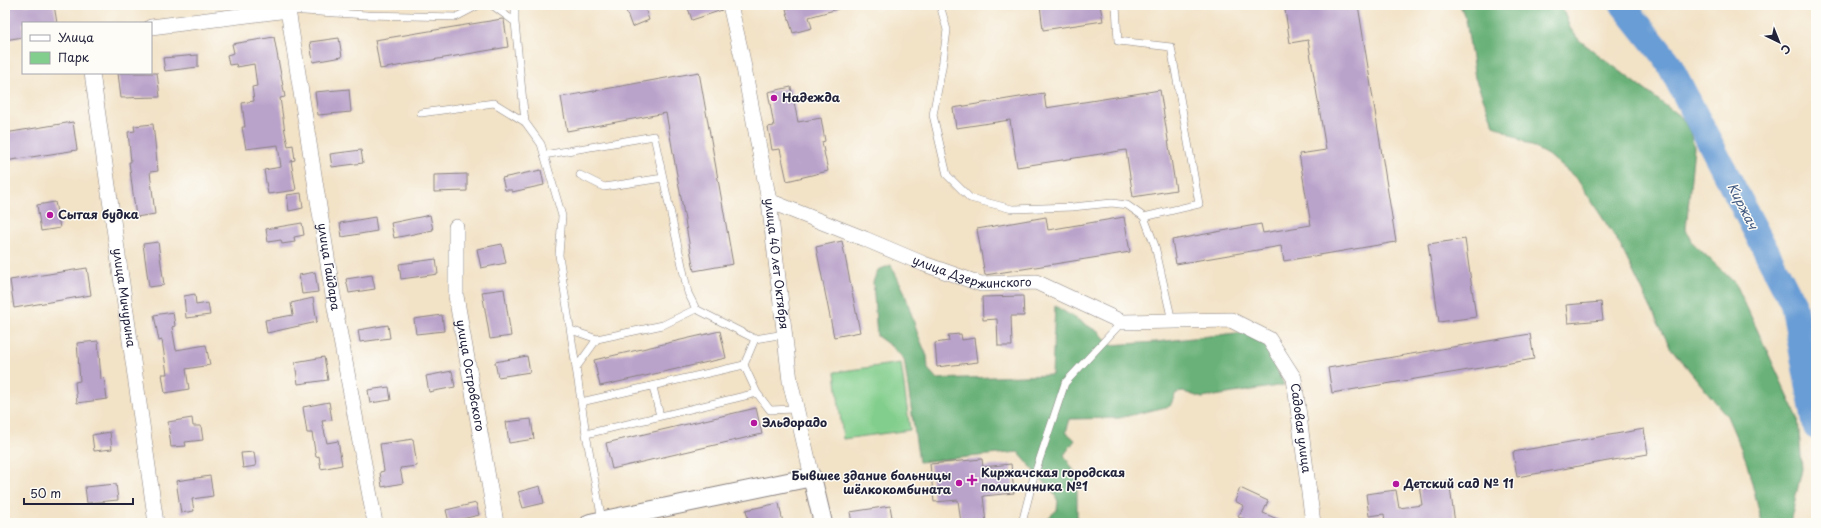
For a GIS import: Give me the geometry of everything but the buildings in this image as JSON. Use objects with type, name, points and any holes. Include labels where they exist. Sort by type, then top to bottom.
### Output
[{"type":"street","name":"улица 40 лет Октября","points":[[730,5],[742,57],[769,202],[795,409],[823,523]]},
{"type":"street","points":[[152,26],[288,7]]},
{"type":"street","name":"улица Гайдара","points":[[288,7],[335,308],[375,523]]},
{"type":"street","name":"улица Мичурина","points":[[92,74],[156,523]]},
{"type":"street","name":"улица Дзержинского","points":[[769,202],[865,239],[924,264],[981,284],[1036,282],[1122,322],[1231,320],[1269,339]]},
{"type":"street","name":"улица Островского","points":[[456,227],[456,296],[496,523]]},
{"type":"street","name":"Садовая улица","points":[[1269,339],[1294,378],[1313,523]]},
{"type":"street","points":[[596,522],[812,477]]},
{"type":"lane","points":[[288,7],[367,15],[456,17],[479,5]]},
{"type":"lane","points":[[492,5],[515,22]]},
{"type":"lane","points":[[515,5],[515,22],[525,122]]},
{"type":"lane","points":[[940,5],[946,30],[942,68],[933,115],[947,175],[970,198],[1012,209],[1072,207],[1112,203],[1127,205],[1144,217],[1155,246],[1172,321]]},
{"type":"lane","points":[[1116,5],[1118,40],[1171,48],[1199,204],[1144,217]]},
{"type":"lane","points":[[421,113],[494,103],[525,122],[541,144],[562,216],[559,255],[586,434],[596,522]]},
{"type":"lane","points":[[544,155],[654,136],[688,293],[696,308],[755,340],[785,334]]},
{"type":"lane","points":[[580,175],[604,187],[663,178]]},
{"type":"lane","points":[[571,330],[597,339],[663,325],[696,308]]},
{"type":"lane","points":[[1022,523],[1034,476],[1065,383],[1122,322]]},
{"type":"lane","points":[[576,368],[597,339]]},
{"type":"lane","points":[[755,340],[744,365],[757,393],[770,410],[795,409]]},
{"type":"lane","points":[[581,402],[653,387],[744,365]]},
{"type":"lane","points":[[653,387],[660,416]]},
{"type":"lane","points":[[586,434],[757,393]]},
{"type":"green space","points":[[1460,5],[1561,5],[1570,28],[1579,40],[1682,118],[1690,132],[1694,147],[1686,229],[1693,243],[1736,284],[1798,418],[1802,469],[1791,518],[1792,523],[1762,523],[1746,460],[1727,416],[1670,347],[1619,243],[1577,179],[1551,157],[1494,125],[1475,78],[1466,20]]},
{"type":"green space","points":[[891,265],[904,291],[918,335],[927,356],[928,369],[937,379],[1052,375],[1055,306],[1100,333],[1110,345],[1157,342],[1245,332],[1267,347],[1284,385],[1202,398],[1184,392],[1176,393],[1170,406],[1119,418],[1070,419],[1066,432],[1075,440],[1064,455],[1077,476],[1077,523],[1042,523],[1057,510],[1058,501],[1053,492],[1018,452],[919,462],[904,359],[892,347],[877,336],[873,282],[878,270]]},
{"type":"green space","points":[[901,363],[910,430],[843,439],[835,372]]},
{"type":"waterway","name":"Киржач","points":[[1623,5],[1667,60],[1793,303],[1816,427]]},
{"type":"place","name":"Надежда","points":[[774,98]]},
{"type":"place","name":"Сытая будка","points":[[50,215]]},
{"type":"place","name":"Эльдорадо","points":[[754,423]]},
{"type":"place","name":"Киржачская городская поликлиника №1","points":[[972,480]]},
{"type":"place","name":"Бывшее здание больницы шёлкокомбината","points":[[959,483]]},
{"type":"place","name":"Детский сад № 11","points":[[1396,484]]}]
